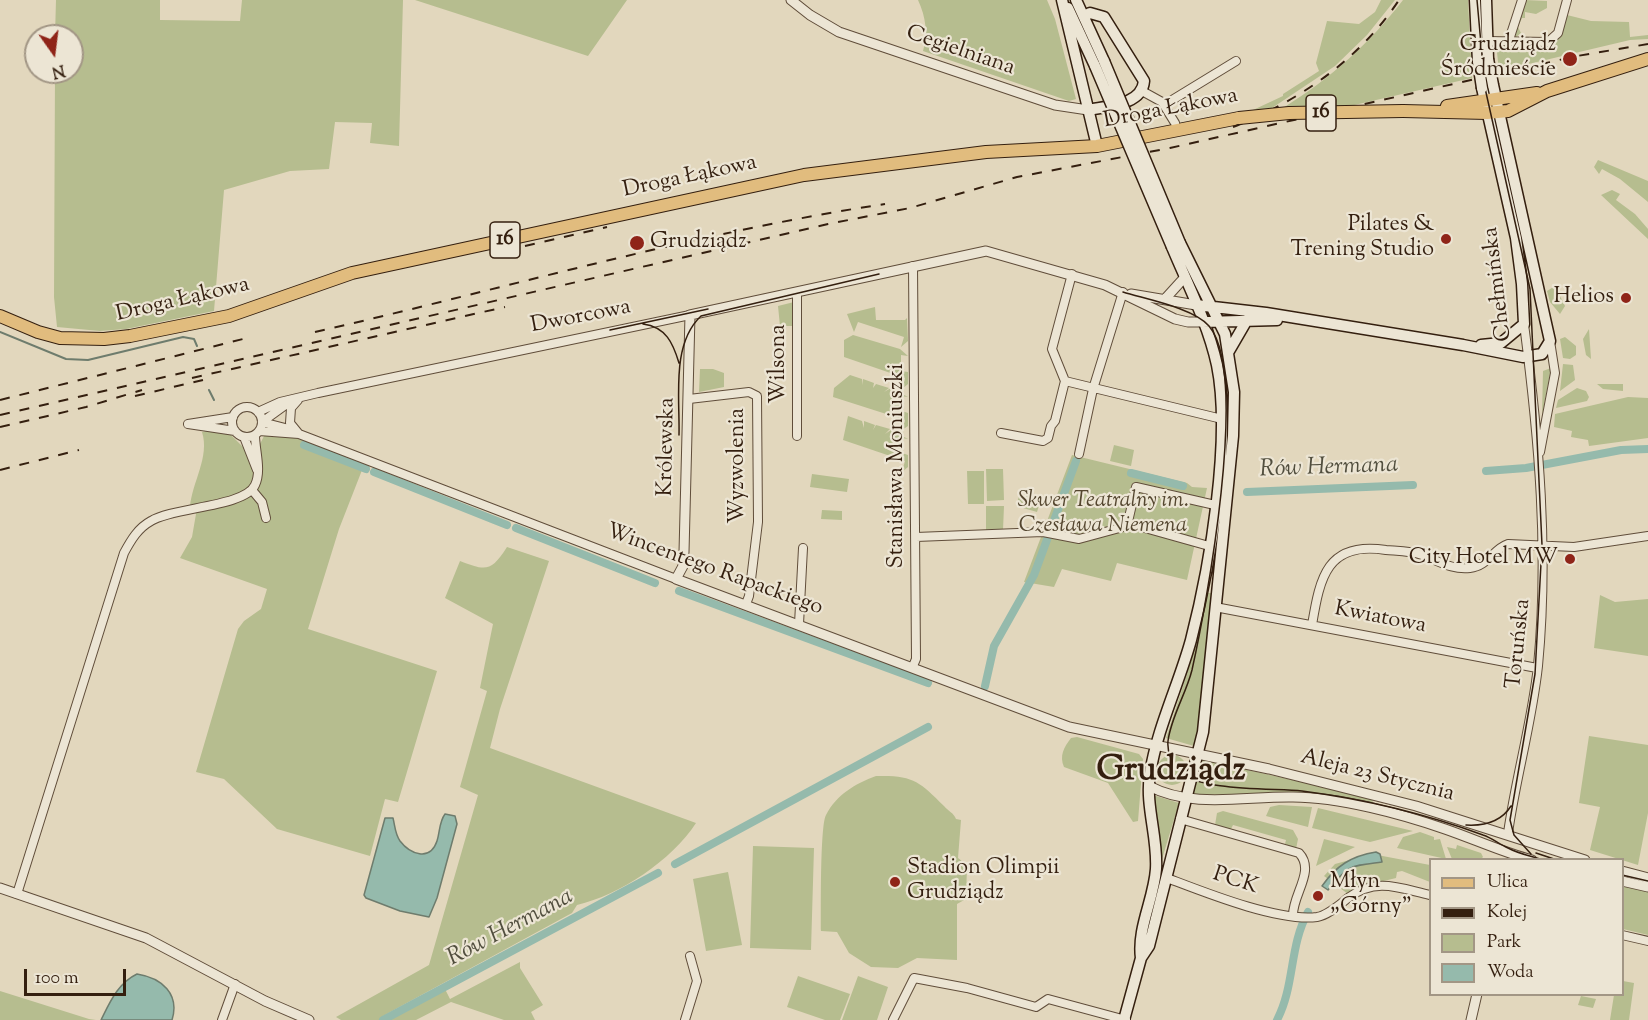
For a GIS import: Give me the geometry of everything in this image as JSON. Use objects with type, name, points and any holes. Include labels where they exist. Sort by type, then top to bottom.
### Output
[{"type":"main road","points":[[1063,0],[1097,146]]},
{"type":"main road","points":[[1063,0],[1099,64]]},
{"type":"main road","points":[[1076,0],[1084,16],[1099,64],[1176,245],[1185,277],[1203,322],[1217,367],[1222,419],[1209,546],[1190,640],[1156,746],[1149,786],[1156,871],[1139,944],[1141,958]]},
{"type":"main road","name":"Chełmińska","points":[[1475,0],[1487,86],[1516,238],[1524,324]]},
{"type":"main road","name":"Chełmińska","points":[[1483,60],[1486,41],[1486,0]]},
{"type":"main road","points":[[1084,16],[1090,14],[1104,17],[1142,75],[1142,91],[1130,100],[1088,110]]},
{"type":"main road","name":"16","points":[[1491,107],[1648,59]]},
{"type":"main road","name":"16","points":[[1491,107],[1520,106],[1547,91]]},
{"type":"main road","points":[[1502,131],[1506,116],[1520,106]]},
{"type":"main road","name":"Chełmińska","points":[[1491,107],[1502,131],[1550,341],[1542,354],[1528,358]]},
{"type":"main road","name":"Droga Łąkowa","points":[[0,315],[38,332],[60,338],[104,339],[130,336],[228,316],[352,273],[804,175],[986,152],[1097,146],[1269,114],[1491,107]]},
{"type":"main road","points":[[1125,1020],[1141,958],[1149,946],[1203,732],[1234,421],[1234,392],[1229,352],[1220,320],[1176,245]]},
{"type":"main road","points":[[1196,305],[1463,345],[1528,358]]},
{"type":"main road","points":[[1203,322],[1247,320],[1325,323]]},
{"type":"main road","points":[[1229,352],[1247,320]]},
{"type":"main road","points":[[1463,345],[1501,343],[1524,324],[1537,322],[1547,327]]},
{"type":"street","name":"Cegielniana","points":[[791,0],[810,15],[839,32],[1055,105],[1088,110]]},
{"type":"street","points":[[1509,40],[1522,0]]},
{"type":"street","points":[[1486,41],[1509,40],[1539,43],[1554,38],[1567,0]]},
{"type":"street","points":[[1164,105],[1236,61]]},
{"type":"street","points":[[1142,91],[1164,105],[1175,123]]},
{"type":"street","name":"Dworcowa","points":[[258,412],[296,399],[991,251],[1072,274],[1123,292]]},
{"type":"street","name":"Stanisława Moniuszki","points":[[913,266],[916,537],[916,659],[914,666]]},
{"type":"street","points":[[1001,432],[1038,441],[1047,438],[1051,426],[1056,421],[1065,381],[1052,349],[1072,274]]},
{"type":"street","points":[[1165,299],[1185,277]]},
{"type":"street","name":"Wilsona","points":[[797,292],[797,436]]},
{"type":"street","points":[[1123,292],[1196,305]]},
{"type":"street","points":[[1123,292],[1175,319],[1203,322]]},
{"type":"street","points":[[1079,454],[1093,389],[1123,292]]},
{"type":"street","name":"Królewska","points":[[676,579],[683,566],[684,552],[690,315]]},
{"type":"street","name":"Chełmińska","points":[[1524,324],[1528,358]]},
{"type":"street","name":"Toruńska","points":[[1540,457],[1555,374],[1550,341]]},
{"type":"street","name":"Toruńska","points":[[1508,833],[1537,668],[1544,544],[1540,457],[1528,358]]},
{"type":"street","points":[[1065,381],[1222,419]]},
{"type":"street","name":"Wyzwolenia","points":[[689,399],[749,393],[757,396],[758,522],[746,604]]},
{"type":"street","points":[[296,399],[290,416],[296,432]]},
{"type":"street","name":"Dworcowa","points":[[262,422],[296,399]]},
{"type":"street","points":[[17,894],[124,553],[130,541],[148,522],[159,516],[239,498],[252,490],[257,470],[257,433],[262,422],[258,412],[243,408],[233,417],[188,424],[235,431],[244,437],[257,470]]},
{"type":"street","points":[[233,417],[232,424],[235,431]]},
{"type":"street","name":"Wincentego Rapackiego","points":[[262,422],[296,432],[676,579],[914,666],[1070,727],[1156,746]]},
{"type":"street","name":"Wincentego Rapackiego","points":[[257,433],[296,432]]},
{"type":"street","points":[[244,437],[257,433]]},
{"type":"street","points":[[916,537],[1047,534],[1079,538],[1127,526],[1136,487],[1215,505]]},
{"type":"street","points":[[252,490],[261,501],[266,518]]},
{"type":"street","points":[[1127,524],[1209,546]]},
{"type":"street","points":[[1312,625],[1318,586],[1325,572],[1339,557],[1352,550],[1369,548],[1417,554],[1445,566],[1468,568],[1485,563],[1499,549],[1508,544],[1574,547],[1648,536]]},
{"type":"street","points":[[799,624],[802,548]]},
{"type":"street","name":"Kwiatowa","points":[[1215,607],[1537,668]]},
{"type":"street","name":"Aleja 23 Stycznia","points":[[1156,746],[1446,813],[1578,858]]},
{"type":"street","name":"Aleja 23 Stycznia","points":[[1149,786],[1163,794],[1185,799],[1314,798],[1429,824],[1512,857]]},
{"type":"street","points":[[1180,819],[1299,853],[1305,861],[1306,871],[1292,907],[1297,916]]},
{"type":"street","points":[[1512,857],[1519,837]]},
{"type":"street","points":[[1624,871],[1648,878]]},
{"type":"street","name":"PCK","points":[[1167,878],[1256,908],[1311,917],[1323,915],[1361,889],[1373,885],[1429,895]]},
{"type":"street","points":[[1624,881],[1648,887]]},
{"type":"street","points":[[0,888],[138,934],[309,1020]]},
{"type":"street","points":[[1624,935],[1648,941]]},
{"type":"street","points":[[685,1020],[697,981],[690,956]]},
{"type":"street","points":[[893,1020],[914,978],[967,988],[1036,1007],[1047,999],[1125,1020]]},
{"type":"street","points":[[222,1020],[235,984]]},
{"type":"street","points":[[1471,1020],[1477,996]]},
{"type":"green space","points":[[56,0],[160,0],[160,20],[240,21],[242,0],[403,0],[399,146],[370,143],[372,123],[335,122],[329,169],[290,171],[224,190],[214,311],[126,329],[100,331],[57,327],[54,297],[55,84],[84,84],[84,24],[55,24]]},
{"type":"green space","points":[[415,0],[627,0],[588,56]]},
{"type":"green space","points":[[918,0],[1047,0],[1055,19],[1076,99],[1069,101],[923,51],[925,26]]},
{"type":"green space","points":[[1381,0],[1395,0],[1367,35],[1335,66],[1272,108],[1253,110],[1283,96],[1319,71],[1316,63],[1327,21],[1359,24],[1375,12]]},
{"type":"green space","points":[[1403,0],[1468,0],[1472,78],[1350,106],[1283,108],[1317,85],[1363,46]]},
{"type":"green space","points":[[1525,0],[1547,1],[1547,8],[1536,14],[1525,12],[1525,18],[1522,18],[1518,27],[1521,33],[1515,38],[1512,32],[1520,20]]},
{"type":"green space","points":[[1567,15],[1591,21],[1629,22],[1630,37],[1648,35],[1648,39],[1630,40],[1499,71],[1496,43],[1545,48],[1551,46],[1563,31]]},
{"type":"green space","points":[[1598,160],[1648,181],[1648,202],[1620,179],[1602,169],[1599,174],[1594,167]]},
{"type":"green space","points":[[1612,190],[1620,194],[1616,200],[1635,214],[1648,229],[1648,239],[1601,195]]},
{"type":"green space","points":[[1555,286],[1565,306],[1560,314],[1550,302],[1547,291]]},
{"type":"green space","points":[[794,302],[793,326],[780,326],[778,306]]},
{"type":"green space","points":[[875,307],[876,320],[905,320],[907,318],[908,341],[901,347],[904,337],[858,322],[854,332],[847,314]]},
{"type":"green space","points":[[1589,329],[1591,359],[1586,355],[1583,339]]},
{"type":"green space","points":[[853,335],[900,349],[908,356],[901,355],[901,371],[908,372],[908,384],[902,389],[905,378],[844,357],[844,340]]},
{"type":"green space","points":[[1565,337],[1576,346],[1576,355],[1570,359],[1563,358],[1560,339]]},
{"type":"green space","points":[[1563,364],[1573,365],[1575,380],[1560,391]]},
{"type":"green space","points":[[1551,368],[1542,416],[1543,371]]},
{"type":"green space","points":[[700,369],[713,369],[724,373],[724,387],[699,392]]},
{"type":"green space","points":[[850,375],[862,379],[863,385],[863,379],[874,383],[873,388],[876,384],[889,388],[884,392],[891,388],[908,397],[901,396],[902,411],[908,413],[908,426],[902,430],[905,420],[833,397],[834,388]]},
{"type":"green space","points":[[1597,384],[1623,384],[1623,391],[1603,389]]},
{"type":"green space","points":[[1577,388],[1586,391],[1589,397],[1587,401],[1556,408],[1558,400]]},
{"type":"green space","points":[[1628,397],[1648,398],[1648,438],[1589,446],[1588,440],[1571,437],[1572,431],[1554,427],[1555,414]]},
{"type":"green space","points":[[848,416],[862,421],[864,428],[864,421],[875,425],[873,430],[876,425],[890,429],[885,434],[891,430],[908,439],[902,438],[902,453],[908,455],[908,467],[902,472],[905,461],[843,440]]},
{"type":"green space","points":[[216,429],[231,435],[246,450],[258,448],[264,436],[287,436],[314,444],[364,465],[339,529],[308,629],[437,671],[398,802],[385,799],[370,856],[277,829],[224,779],[196,772],[238,629],[244,621],[261,609],[267,589],[180,558],[192,537],[196,514],[190,507],[204,451],[202,432]]},
{"type":"green space","points":[[1114,445],[1134,450],[1131,466],[1110,461]]},
{"type":"green space","name":"Skwer Teatralny im. Czesława Niemena","points":[[1072,455],[1187,483],[1192,487],[1207,488],[1187,580],[1117,563],[1111,581],[1062,569],[1054,587],[1024,582]]},
{"type":"green space","points":[[986,469],[1003,469],[1004,500],[987,501]]},
{"type":"green space","points":[[967,471],[984,471],[984,504],[968,504]]},
{"type":"green space","points":[[812,474],[849,479],[847,492],[810,487]]},
{"type":"green space","points":[[1020,493],[1041,499],[1037,512],[1016,506]]},
{"type":"green space","points":[[986,506],[1004,506],[1003,530],[986,530]]},
{"type":"green space","points":[[822,510],[842,511],[842,520],[821,519]]},
{"type":"green space","points":[[507,547],[549,561],[500,709],[490,748],[696,823],[673,850],[644,874],[610,893],[577,905],[572,913],[381,1017],[444,987],[450,999],[520,962],[520,968],[543,1005],[531,1012],[535,1020],[504,1020],[451,1002],[416,1020],[341,1020],[336,1017],[429,965],[478,795],[460,787],[487,691],[480,688],[493,624],[445,598],[460,561],[476,567],[487,567],[497,561]]},
{"type":"green space","points":[[1204,593],[1213,593],[1200,727],[1194,746],[1166,738],[1187,674]]},
{"type":"green space","points":[[1600,595],[1615,602],[1648,599],[1648,656],[1594,648]]},
{"type":"green space","points":[[1589,736],[1648,745],[1648,813],[1638,865],[1624,861],[1624,858],[1616,858],[1590,850],[1600,807],[1579,803]]},
{"type":"green space","points":[[1077,737],[1139,754],[1143,759],[1138,821],[1133,822],[1108,783],[1064,767],[1062,755],[1064,748],[1071,738]]},
{"type":"green space","points":[[1172,755],[1183,759],[1187,770],[1183,781],[1172,785],[1161,781],[1157,770],[1161,759]]},
{"type":"green space","points":[[1203,760],[1373,798],[1372,806],[1302,793],[1195,795],[1193,792]]},
{"type":"green space","name":"Stadion Olimpii Grudziądz","points":[[876,776],[907,778],[914,781],[928,791],[956,819],[961,820],[958,858],[967,865],[966,899],[957,904],[957,960],[917,958],[898,968],[871,967],[849,953],[837,932],[821,931],[822,851],[826,815],[847,791]]},
{"type":"green space","points":[[1153,795],[1179,803],[1162,859],[1160,857]]},
{"type":"green space","points":[[1279,805],[1312,807],[1308,827],[1266,816],[1270,807]]},
{"type":"green space","points":[[1318,808],[1413,831],[1370,842],[1312,828]]},
{"type":"green space","points":[[1223,811],[1293,830],[1298,839],[1296,849],[1285,844],[1286,840],[1233,825],[1231,829],[1215,825],[1217,813]]},
{"type":"green space","points":[[1420,832],[1434,837],[1434,840],[1440,839],[1446,858],[1397,848],[1403,837]]},
{"type":"green space","points":[[1324,839],[1355,847],[1316,866]]},
{"type":"green space","points":[[1457,845],[1481,853],[1483,857],[1452,858],[1447,847],[1456,849]]},
{"type":"green space","points":[[753,846],[814,848],[811,950],[750,948]]},
{"type":"green space","points":[[1372,854],[1429,865],[1429,882],[1402,871],[1397,872],[1396,878],[1359,887],[1348,894],[1324,876],[1335,864]]},
{"type":"green space","points":[[728,872],[742,945],[706,951],[693,879]]},
{"type":"green space","points":[[1624,883],[1648,889],[1648,935],[1624,929]]},
{"type":"green space","points":[[798,976],[850,994],[840,1020],[825,1020],[787,1007]]},
{"type":"green space","points":[[858,976],[888,987],[877,1020],[842,1020]]},
{"type":"green space","points":[[1624,981],[1634,983],[1629,1020],[1610,1020],[1614,996],[1624,996]]},
{"type":"green space","points":[[0,991],[89,1019],[96,1020],[0,1020]]},
{"type":"green space","points":[[1581,996],[1596,999],[1593,1008],[1578,1005]]},
{"type":"water","points":[[445,814],[455,816],[457,824],[437,898],[429,917],[400,911],[366,898],[364,895],[385,818],[393,818],[397,836],[404,846],[414,852],[425,854],[434,848]]},
{"type":"water","points":[[1376,852],[1380,854],[1382,862],[1351,868],[1341,875],[1328,890],[1322,886],[1345,863],[1359,856]]},
{"type":"water","points":[[137,974],[154,979],[167,989],[173,1002],[172,1020],[101,1020],[120,988]]},
{"type":"waterway","points":[[0,332],[66,359],[88,360],[183,337],[194,339],[197,346]]},
{"type":"waterway","points":[[209,390],[214,400]]},
{"type":"waterway","name":"Rów Hermana","points":[[304,445],[366,469]]},
{"type":"waterway","name":"Rów Hermana","points":[[1486,471],[1526,468],[1621,450],[1648,449]]},
{"type":"waterway","name":"Rów Hermana","points":[[985,686],[994,646],[1034,575],[1076,461]]},
{"type":"waterway","name":"Rów Hermana","points":[[374,472],[507,525]]},
{"type":"waterway","name":"Rów Hermana","points":[[1131,473],[1183,486]]},
{"type":"waterway","name":"Rów Hermana","points":[[1247,492],[1413,485]]},
{"type":"waterway","name":"Rów Hermana","points":[[516,528],[655,583]]},
{"type":"waterway","name":"Rów Hermana","points":[[679,591],[928,683]]},
{"type":"waterway","name":"Rów Hermana","points":[[675,864],[928,727]]},
{"type":"waterway","name":"Rów Hermana","points":[[383,1020],[658,873]]},
{"type":"waterway","points":[[1277,1020],[1287,994],[1298,938],[1308,912]]},
{"type":"tram line","points":[[1477,0],[1485,88],[1530,289],[1542,545],[1535,674],[1510,820],[1514,835],[1531,854]]},
{"type":"tram line","points":[[679,435],[678,388],[681,356],[691,328],[701,316],[879,274]]},
{"type":"tram line","points":[[1123,292],[1181,309],[1209,326],[1221,352],[1226,391],[1221,492],[1206,596],[1192,670],[1172,723],[1168,741],[1169,753],[1176,768],[1189,778],[1203,783],[1238,788],[1302,791],[1394,808],[1461,827],[1486,836],[1516,852],[1536,858]]},
{"type":"tram line","points":[[610,330],[708,309]]},
{"type":"tram line","points":[[643,324],[663,332],[674,349],[679,363]]},
{"type":"tram line","points":[[1466,825],[1491,822],[1502,816],[1511,806]]},
{"type":"tram line","points":[[1536,853],[1551,858]]},
{"type":"tram line","points":[[1624,875],[1648,881]]},
{"type":"railway","points":[[1233,127],[1281,105],[1326,76],[1365,42],[1399,0]]},
{"type":"railway","points":[[0,415],[828,224],[910,208],[1017,177],[1170,148],[1577,56],[1648,44]]},
{"type":"railway","points":[[315,332],[741,230],[885,204]]},
{"type":"railway","points":[[525,246],[607,227]]},
{"type":"railway","points":[[192,378],[505,307]]},
{"type":"railway","points":[[0,400],[251,337]]},
{"type":"railway","points":[[135,396],[203,380]]},
{"type":"railway","points":[[0,427],[86,407],[142,390]]},
{"type":"railway","points":[[0,470],[79,450]]},
{"type":"place","name":"Grudziądz Śródmieście","points":[[1570,59]]},
{"type":"place","name":"Pilates & Trening Studio","points":[[1446,239]]},
{"type":"place","name":"Grudziądz","points":[[637,243]]},
{"type":"place","name":"Helios","points":[[1626,298]]},
{"type":"place","name":"City Hotel MW","points":[[1570,559]]},
{"type":"place","name":"Stadion Olimpii Grudziądz","points":[[895,882]]},
{"type":"place","name":"Młyn „Górny”","points":[[1318,896]]},
{"type":"district","name":"Grudziądz","points":[[1171,773]]}]
